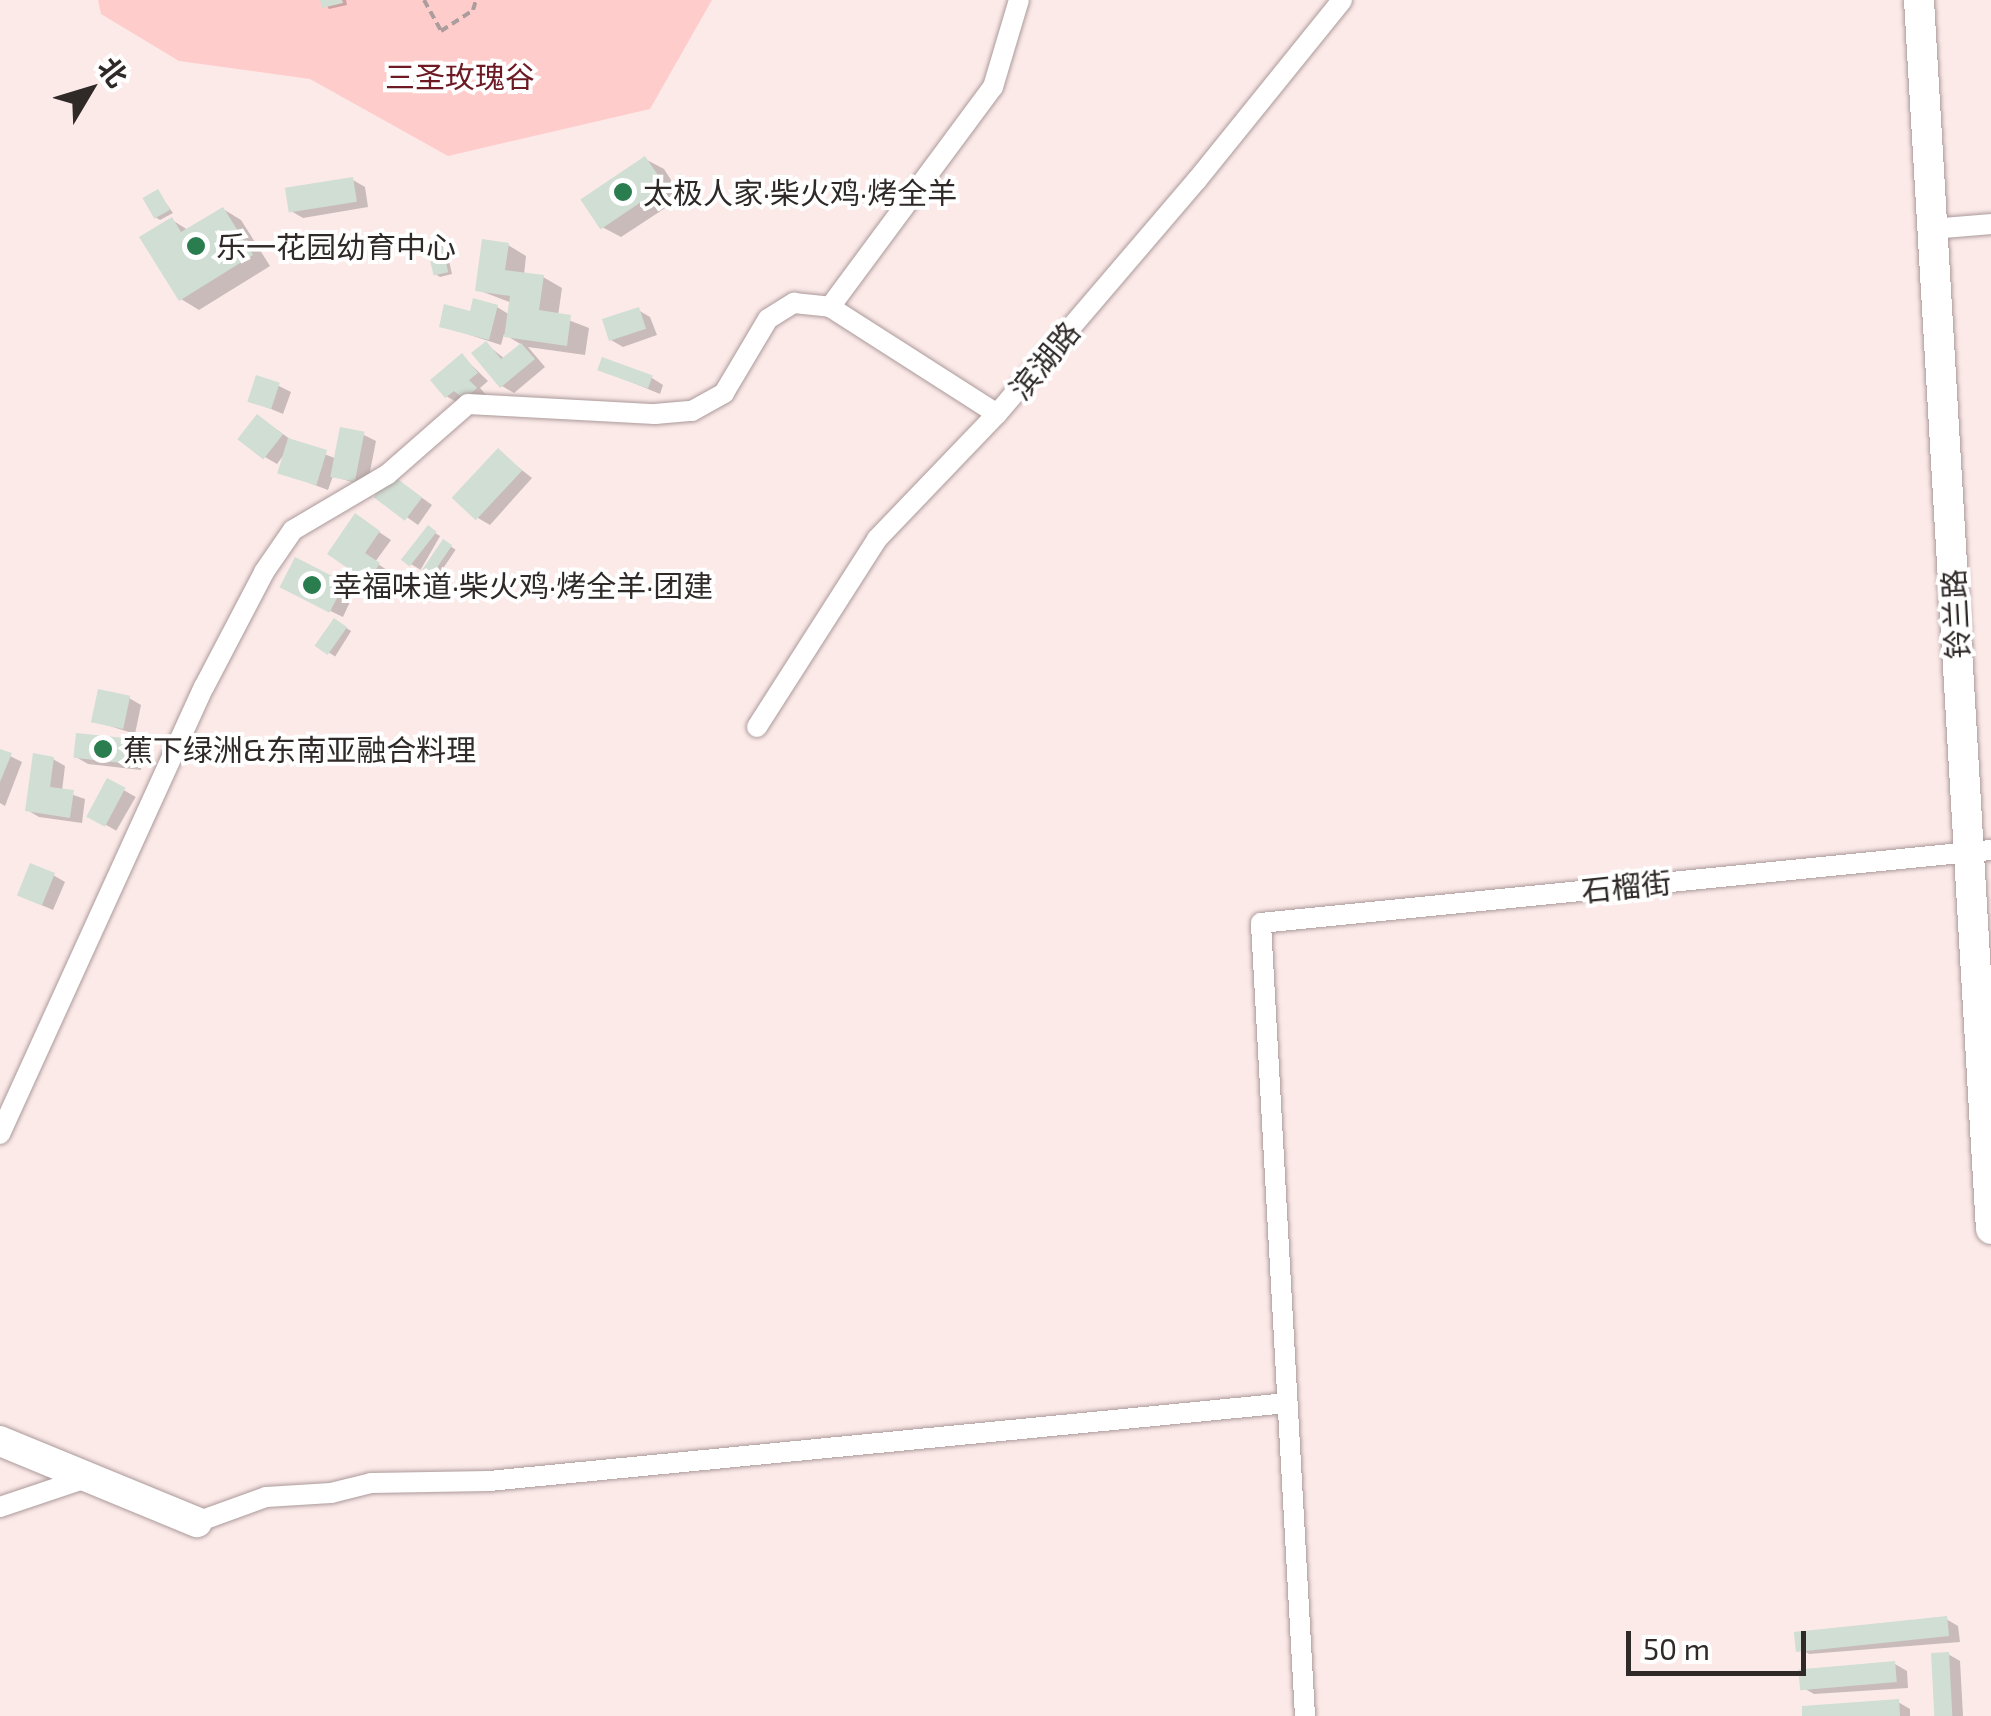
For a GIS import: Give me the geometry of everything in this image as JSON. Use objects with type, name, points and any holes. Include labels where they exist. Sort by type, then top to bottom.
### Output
[{"type":"street","points":[[830,307],[994,88],[1019,0]]},
{"type":"street","name":"滨湖路","points":[[758,726],[877,539],[997,414],[1342,0]]},
{"type":"street","name":"铃兰路","points":[[1918,0],[1980,851],[1991,1229]]},
{"type":"street","points":[[1932,229],[1991,224]]},
{"type":"street","points":[[0,1134],[204,687],[264,572],[293,530],[388,474],[468,404],[655,414],[692,411],[724,394],[768,319],[794,303],[830,307],[997,414]]},
{"type":"street","name":"石榴街","points":[[1287,1404],[1261,923],[1980,851]]},
{"type":"street","points":[[0,1441],[83,1479],[197,1522],[266,1497],[331,1493],[371,1484],[488,1481],[1287,1404],[1304,1716]]},
{"type":"street","points":[[0,1507],[83,1479]]},
{"type":"path","points":[[424,0],[441,31],[473,10],[476,0]]},
{"type":"green space","name":"三圣玫瑰谷","points":[[98,0],[712,0],[650,109],[448,156],[310,79],[179,61],[101,14]]},
{"type":"building","points":[[320,0],[342,0],[343,3],[322,8]]},
{"type":"building","name":"太极人家·柴火鸡·烤全羊","points":[[645,156],[665,186],[600,229],[580,200]]},
{"type":"building","points":[[353,177],[357,202],[289,212],[285,188]]},
{"type":"building","points":[[158,189],[170,210],[154,219],[142,198]]},
{"type":"building","name":"乐一花园幼育中心","points":[[223,207],[253,255],[179,301],[139,237],[172,217],[181,232]]},
{"type":"building","points":[[482,239],[509,243],[505,270],[544,275],[539,310],[571,315],[567,346],[504,337],[510,296],[475,291]]},
{"type":"building","points":[[441,241],[448,272],[434,276],[426,244]]},
{"type":"building","points":[[473,298],[498,305],[489,340],[439,327],[444,304],[470,311]]},
{"type":"building","points":[[639,307],[646,329],[609,341],[602,319]]},
{"type":"building","points":[[486,341],[501,359],[521,343],[535,359],[500,388],[471,353]]},
{"type":"building","points":[[462,353],[478,373],[469,380],[477,388],[464,399],[454,391],[445,398],[430,380]]},
{"type":"building","points":[[602,357],[653,375],[648,389],[597,370]]},
{"type":"building","points":[[256,375],[280,383],[271,409],[247,402]]},
{"type":"building","points":[[257,414],[283,434],[263,460],[237,439]]},
{"type":"building","points":[[340,427],[365,432],[355,482],[330,477]]},
{"type":"building","points":[[288,438],[327,450],[316,485],[277,473]]},
{"type":"building","points":[[498,448],[522,471],[476,520],[452,498]]},
{"type":"building","points":[[391,474],[422,497],[405,521],[374,497]]},
{"type":"building","points":[[355,513],[380,531],[365,553],[380,563],[368,582],[327,554]]},
{"type":"building","points":[[428,525],[437,532],[410,566],[401,560]]},
{"type":"building","points":[[443,539],[452,545],[428,582],[418,575]]},
{"type":"building","name":"幸福味道·柴火鸡·烤全羊·团建","points":[[295,557],[345,582],[329,613],[280,587]]},
{"type":"building","points":[[334,618],[347,627],[328,655],[314,646]]},
{"type":"building","points":[[98,689],[130,696],[123,729],[91,722]]},
{"type":"building","name":"蕉下绿洲&东南亚融合料理","points":[[76,733],[132,739],[129,764],[73,758]]},
{"type":"building","points":[[0,749],[12,753],[0,782]]},
{"type":"building","points":[[33,753],[54,757],[50,787],[74,790],[70,818],[25,811]]},
{"type":"building","points":[[107,778],[126,788],[105,827],[86,817]]},
{"type":"building","points":[[30,863],[55,873],[42,906],[17,895]]},
{"type":"building","points":[[1947,1616],[1949,1636],[1796,1652],[1794,1632]]},
{"type":"building","points":[[1949,1652],[1952,1716],[1934,1716],[1931,1653]]},
{"type":"building","points":[[1895,1661],[1897,1682],[1800,1690],[1798,1669]]},
{"type":"building","points":[[1899,1699],[1900,1716],[1802,1716],[1802,1706]]},
{"type":"place","name":"太极人家·柴火鸡·烤全羊","points":[[623,192]]},
{"type":"place","name":"乐一花园幼育中心","points":[[196,246]]},
{"type":"place","name":"幸福味道·柴火鸡·烤全羊·团建","points":[[312,585]]},
{"type":"place","name":"蕉下绿洲&东南亚融合料理","points":[[103,749]]}]
